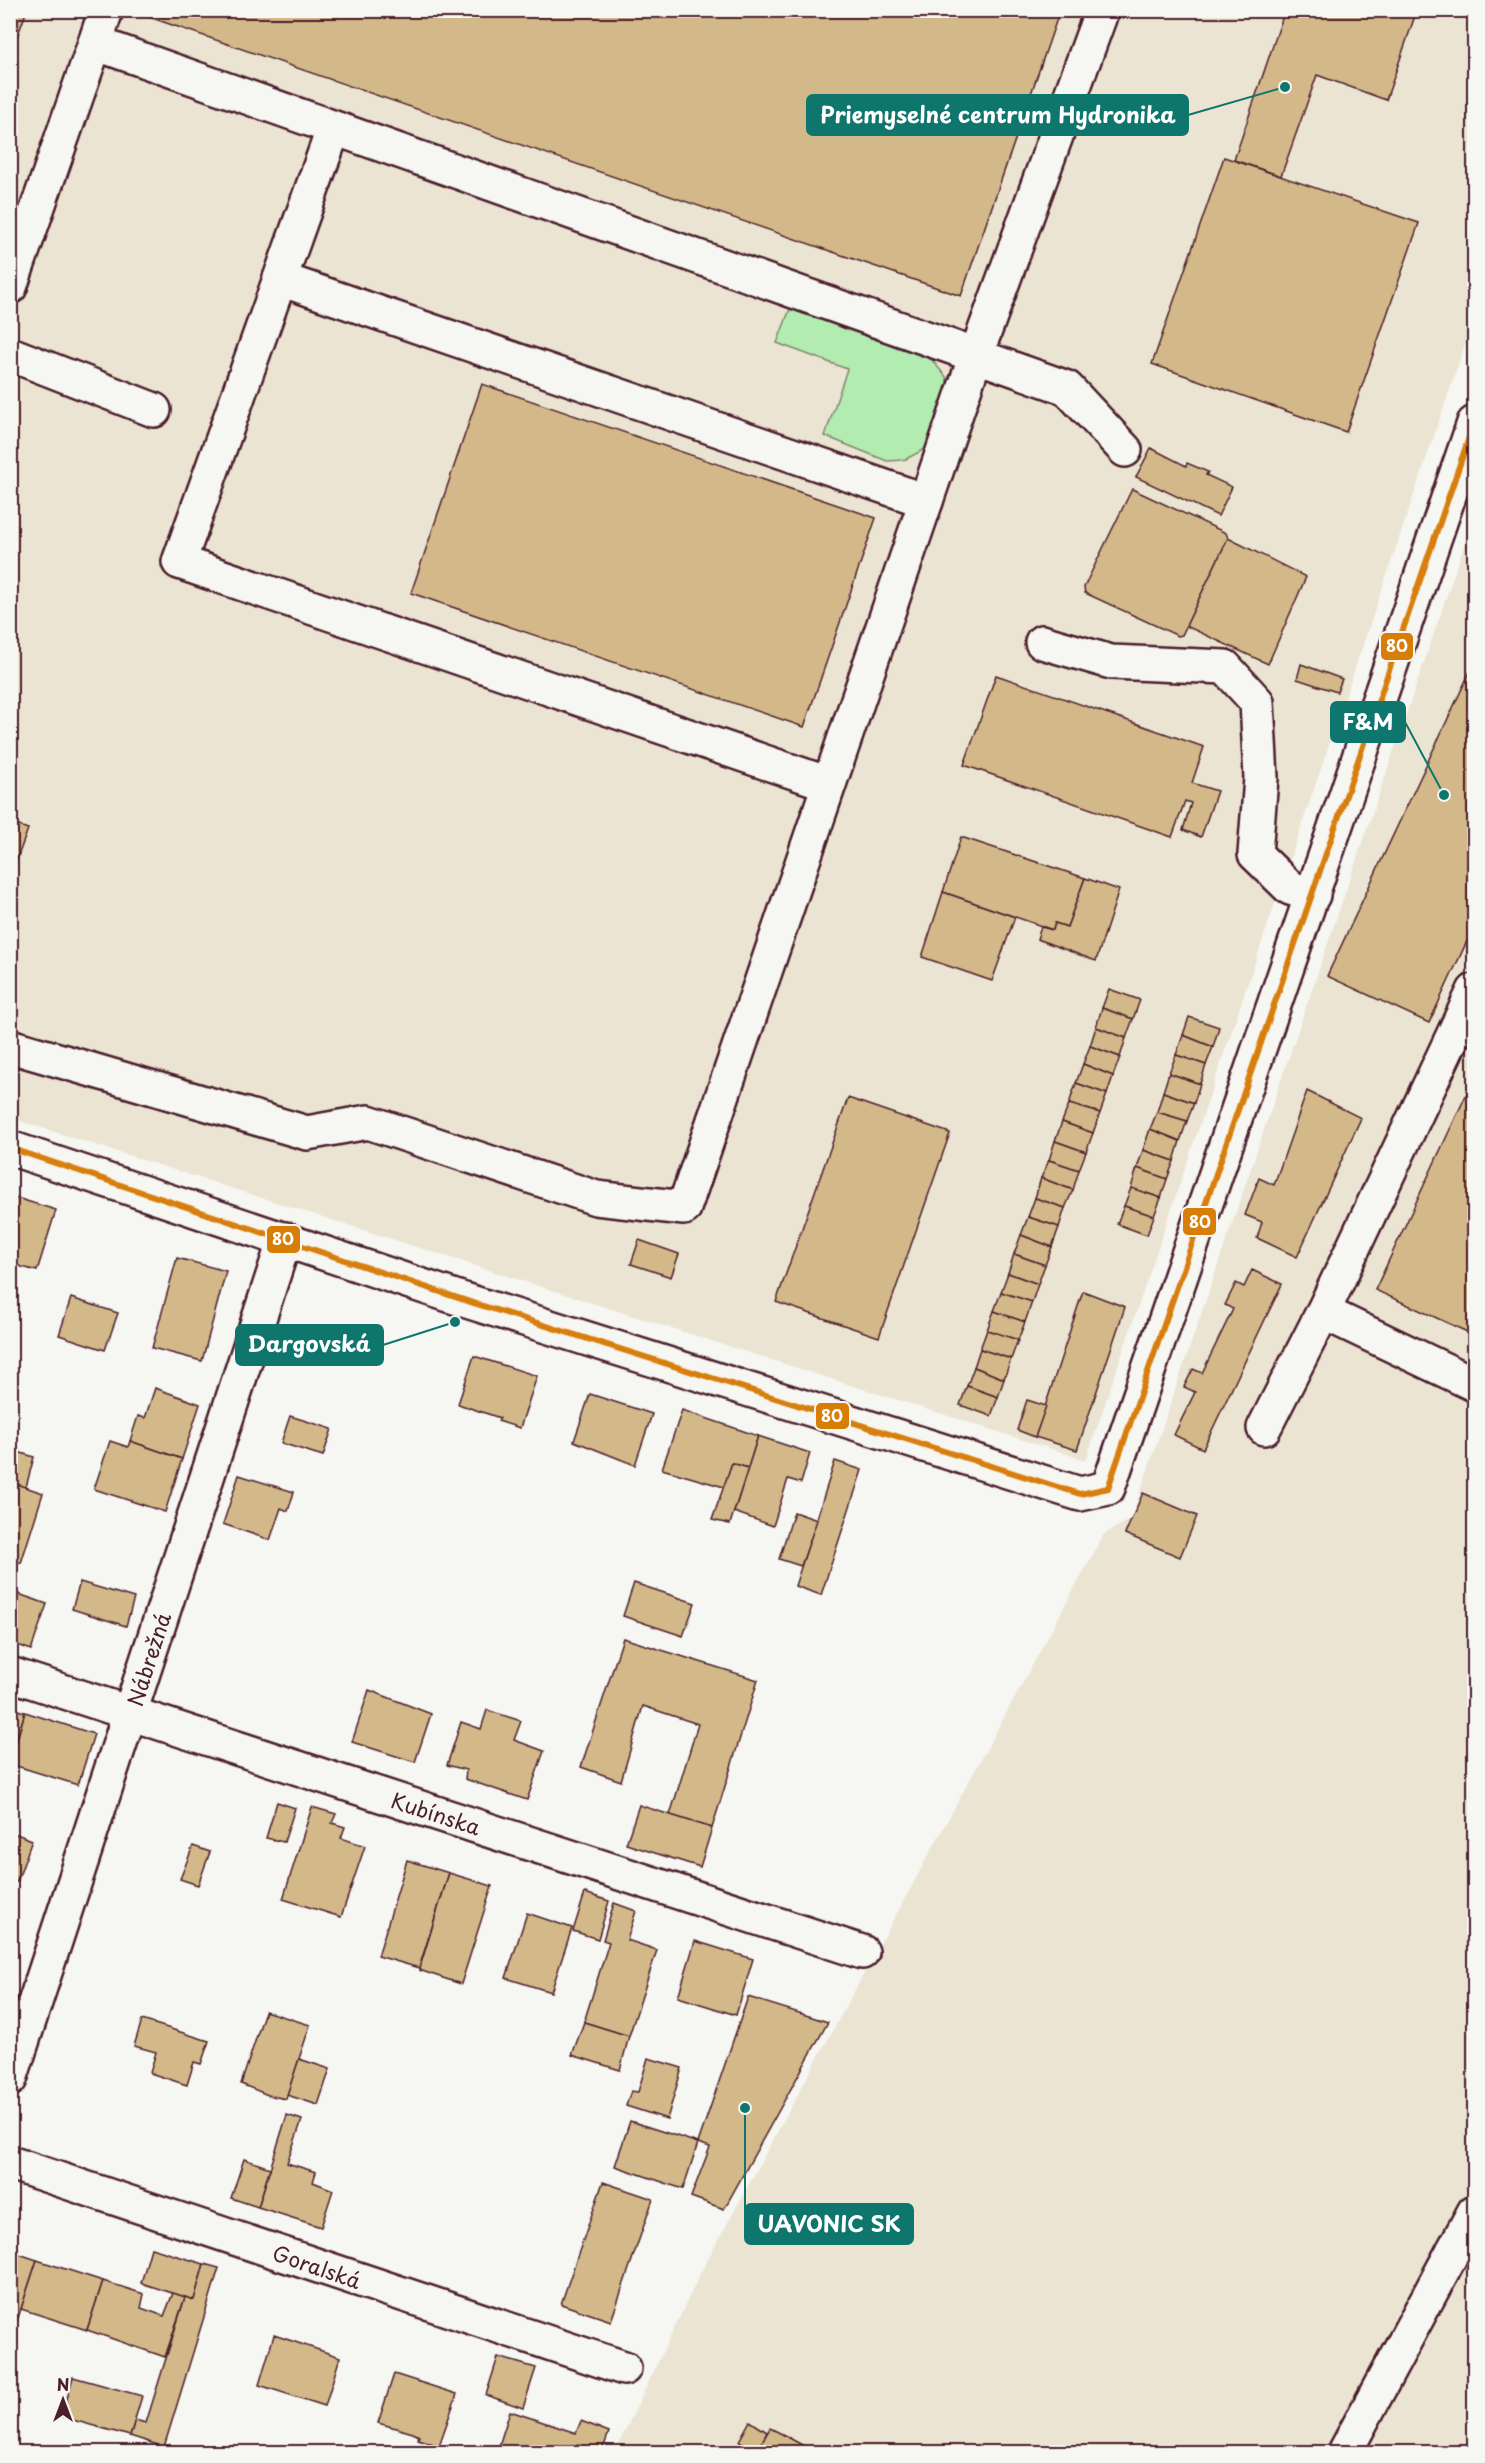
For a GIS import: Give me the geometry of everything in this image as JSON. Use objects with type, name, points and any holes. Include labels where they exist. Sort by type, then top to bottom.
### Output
[{"type":"street","points":[[10,287],[106,10]]},
{"type":"street","points":[[10,1046],[307,1133],[368,1122],[596,1198],[684,1208],[976,355],[1102,10]]},
{"type":"street","points":[[95,43],[333,130],[1067,388],[1125,450]]},
{"type":"street","points":[[333,130],[179,562],[829,783]]},
{"type":"street","points":[[280,279],[926,501]]},
{"type":"street","points":[[10,354],[154,410]]},
{"type":"street","points":[[10,1148],[464,1300],[1080,1494],[1108,1488],[1474,423]]},
{"type":"street","points":[[1042,642],[1111,662],[1225,667],[1257,702],[1261,778],[1255,854],[1290,888],[1312,895]]},
{"type":"street","points":[[1264,1428],[1323,1312],[1474,991]]},
{"type":"street","name":"Nábrežná","points":[[10,2079],[285,1239]]},
{"type":"street","points":[[1323,1312],[1474,1384]]},
{"type":"street","name":"Kubínska","points":[[10,1674],[862,1952]]},
{"type":"street","name":"Goralská","points":[[10,2163],[624,2368]]},
{"type":"street","points":[[1345,2452],[1474,2212]]},
{"type":"shaded area","points":[[11,11],[1474,11],[1474,318],[1086,1460],[11,1118]]},
{"type":"shaded area","points":[[1474,516],[1474,2452],[615,2452],[702,2270],[1104,1534],[1131,1519]]},
{"type":"green space","points":[[790,309],[931,359],[947,378],[947,400],[931,446],[904,460],[887,461],[825,436],[847,369],[777,343]]},
{"type":"building","points":[[10,10],[27,10],[17,37],[10,35]]},
{"type":"building","points":[[147,10],[1060,10],[961,296],[146,16]]},
{"type":"building","points":[[1285,10],[1417,10],[1386,100],[1317,75],[1281,176],[1234,160]]},
{"type":"building","points":[[1224,157],[1419,223],[1346,432],[1152,364]]},
{"type":"building","points":[[482,384],[876,518],[804,727],[411,593]]},
{"type":"building","points":[[1151,448],[1186,466],[1187,463],[1208,472],[1206,475],[1232,487],[1218,516],[1136,477]]},
{"type":"building","points":[[1132,489],[1226,533],[1228,538],[1182,635],[1178,636],[1085,593],[1084,587]]},
{"type":"building","points":[[1228,538],[1306,577],[1268,664],[1186,626]]},
{"type":"building","points":[[1474,663],[1474,926],[1429,1023],[1327,976]]},
{"type":"building","points":[[1301,664],[1342,679],[1337,692],[1297,679]]},
{"type":"building","points":[[996,675],[1204,747],[1192,783],[1217,791],[1201,837],[1183,830],[1191,803],[1185,801],[1172,837],[964,765]]},
{"type":"building","points":[[10,823],[28,829],[10,878]]},
{"type":"building","points":[[961,837],[1085,878],[1067,927],[1055,923],[1053,930],[943,892]]},
{"type":"building","points":[[1085,878],[1119,890],[1096,961],[1037,939],[1041,927],[1053,930],[1055,923],[1067,927]]},
{"type":"building","points":[[943,892],[1015,917],[992,981],[922,957]]},
{"type":"building","points":[[1109,989],[1140,1000],[1133,1019],[1102,1008]]},
{"type":"building","points":[[1102,1008],[1133,1019],[1126,1038],[1096,1027]]},
{"type":"building","points":[[1189,1017],[1219,1027],[1213,1047],[1183,1035]]},
{"type":"building","points":[[1096,1027],[1126,1038],[1120,1057],[1090,1046]]},
{"type":"building","points":[[1183,1035],[1213,1047],[1206,1065],[1176,1055]]},
{"type":"building","points":[[1090,1046],[1120,1057],[1113,1076],[1083,1064]]},
{"type":"building","points":[[1176,1055],[1206,1065],[1200,1084],[1169,1073]]},
{"type":"building","points":[[1083,1064],[1113,1076],[1107,1094],[1076,1083]]},
{"type":"building","points":[[1169,1073],[1200,1084],[1194,1103],[1163,1092]]},
{"type":"building","points":[[1474,1078],[1474,1335],[1375,1290]]},
{"type":"building","points":[[1076,1083],[1107,1094],[1100,1113],[1069,1104]]},
{"type":"building","points":[[1307,1091],[1361,1118],[1297,1257],[1257,1238],[1262,1222],[1245,1215],[1259,1178],[1274,1185]]},
{"type":"building","points":[[1163,1092],[1194,1103],[1187,1121],[1157,1112]]},
{"type":"building","points":[[848,1098],[950,1133],[879,1337],[776,1302]]},
{"type":"building","points":[[1069,1104],[1100,1113],[1093,1133],[1062,1122]]},
{"type":"building","points":[[1157,1112],[1187,1121],[1180,1141],[1150,1129]]},
{"type":"building","points":[[1062,1122],[1093,1133],[1086,1152],[1055,1141]]},
{"type":"building","points":[[1150,1129],[1180,1141],[1174,1161],[1143,1150]]},
{"type":"building","points":[[1055,1141],[1086,1152],[1079,1170],[1049,1160]]},
{"type":"building","points":[[1143,1150],[1174,1161],[1167,1179],[1137,1168]]},
{"type":"building","points":[[1049,1160],[1079,1170],[1073,1190],[1041,1178]]},
{"type":"building","points":[[1137,1168],[1167,1179],[1161,1198],[1131,1188]]},
{"type":"building","points":[[1041,1178],[1073,1190],[1065,1208],[1035,1198]]},
{"type":"building","points":[[1131,1188],[1161,1198],[1154,1216],[1124,1206]]},
{"type":"building","points":[[10,1196],[56,1210],[37,1271],[11,1264]]},
{"type":"building","points":[[1035,1198],[1065,1208],[1059,1227],[1028,1217]]},
{"type":"building","points":[[1124,1206],[1154,1216],[1147,1235],[1117,1224]]},
{"type":"building","points":[[1028,1217],[1059,1227],[1052,1247],[1021,1235]]},
{"type":"building","points":[[1021,1235],[1052,1247],[1045,1265],[1014,1254]]},
{"type":"building","points":[[639,1240],[679,1254],[671,1277],[631,1264]]},
{"type":"building","points":[[1014,1254],[1045,1265],[1038,1284],[1008,1273]]},
{"type":"building","points":[[177,1258],[226,1271],[202,1361],[152,1348]]},
{"type":"building","points":[[1252,1270],[1282,1284],[1203,1449],[1174,1435],[1195,1392],[1184,1387],[1193,1369],[1202,1373],[1233,1309],[1225,1305],[1236,1283],[1244,1287]]},
{"type":"building","points":[[1008,1273],[1038,1284],[1032,1302],[1001,1292]]},
{"type":"building","points":[[1083,1291],[1125,1307],[1077,1450],[1035,1437]]},
{"type":"building","points":[[1001,1292],[1032,1302],[1025,1322],[994,1311]]},
{"type":"building","points":[[71,1298],[118,1313],[105,1350],[59,1335]]},
{"type":"building","points":[[994,1311],[1025,1322],[1018,1340],[987,1330]]},
{"type":"building","points":[[987,1330],[1018,1340],[1011,1359],[980,1349]]},
{"type":"building","points":[[980,1349],[1011,1359],[1004,1379],[974,1367]]},
{"type":"building","points":[[474,1356],[537,1376],[520,1428],[498,1421],[500,1418],[458,1404]]},
{"type":"building","points":[[974,1367],[1004,1379],[998,1397],[967,1386]]},
{"type":"building","points":[[967,1386],[998,1397],[991,1416],[960,1405]]},
{"type":"building","points":[[155,1388],[200,1404],[182,1459],[130,1441],[138,1416],[145,1418]]},
{"type":"building","points":[[590,1394],[652,1414],[635,1465],[574,1441]]},
{"type":"building","points":[[1027,1400],[1046,1406],[1035,1437],[1017,1430]]},
{"type":"building","points":[[682,1410],[758,1436],[748,1468],[732,1463],[724,1487],[662,1469]]},
{"type":"building","points":[[290,1416],[332,1429],[323,1456],[281,1443]]},
{"type":"building","points":[[758,1436],[810,1453],[801,1483],[788,1479],[773,1526],[734,1512]]},
{"type":"building","points":[[110,1441],[128,1447],[130,1441],[182,1459],[165,1512],[94,1489]]},
{"type":"building","points":[[15,1451],[34,1457],[26,1487],[10,1482],[10,1464]]},
{"type":"building","points":[[835,1461],[862,1470],[821,1595],[795,1586]]},
{"type":"building","points":[[732,1463],[748,1468],[730,1524],[712,1520]]},
{"type":"building","points":[[239,1475],[294,1492],[288,1511],[281,1508],[270,1540],[223,1524]]},
{"type":"building","points":[[10,1482],[43,1493],[21,1563],[10,1560]]},
{"type":"building","points":[[1143,1493],[1197,1516],[1180,1557],[1125,1534]]},
{"type":"building","points":[[794,1512],[817,1520],[801,1566],[779,1559]]},
{"type":"building","points":[[80,1582],[134,1598],[126,1626],[72,1609]]},
{"type":"building","points":[[634,1583],[695,1603],[683,1636],[623,1616]]},
{"type":"building","points":[[10,1591],[47,1604],[31,1650],[10,1642]]},
{"type":"building","points":[[623,1638],[758,1680],[712,1828],[670,1815],[698,1724],[643,1706],[621,1781],[581,1767]]},
{"type":"building","points":[[369,1690],[431,1714],[415,1762],[352,1742]]},
{"type":"building","points":[[10,1708],[25,1712],[10,1762]]},
{"type":"building","points":[[487,1710],[521,1721],[514,1740],[544,1751],[527,1800],[465,1779],[466,1770],[447,1765],[461,1722],[481,1729]]},
{"type":"building","points":[[25,1712],[94,1734],[78,1785],[10,1764]]},
{"type":"building","points":[[277,1802],[295,1808],[284,1842],[266,1838]]},
{"type":"building","points":[[639,1805],[712,1828],[700,1867],[626,1844]]},
{"type":"building","points":[[312,1807],[336,1814],[332,1823],[345,1827],[341,1838],[365,1846],[341,1917],[283,1899]]},
{"type":"building","points":[[11,1832],[32,1840],[17,1882],[10,1880]]},
{"type":"building","points":[[193,1846],[210,1852],[198,1885],[180,1879]]},
{"type":"building","points":[[407,1860],[449,1873],[419,1968],[378,1956]]},
{"type":"building","points":[[449,1873],[492,1886],[461,1984],[419,1970]]},
{"type":"building","points":[[585,1893],[609,1901],[598,1939],[573,1931]]},
{"type":"building","points":[[614,1903],[636,1911],[627,1940],[657,1950],[629,2036],[584,2022],[609,1942],[603,1940]]},
{"type":"building","points":[[527,1913],[572,1928],[551,1992],[506,1978]]},
{"type":"building","points":[[695,1941],[753,1959],[736,2015],[678,1997]]},
{"type":"building","points":[[748,1997],[828,2022],[724,2209],[691,2197],[710,2147],[698,2143]]},
{"type":"building","points":[[265,2011],[310,2025],[286,2099],[268,2095],[241,2084]]},
{"type":"building","points":[[142,2020],[209,2041],[201,2064],[194,2062],[187,2085],[150,2073],[156,2052],[134,2046]]},
{"type":"building","points":[[584,2022],[629,2036],[620,2070],[572,2055]]},
{"type":"building","points":[[648,2058],[682,2068],[667,2119],[626,2106],[631,2091],[638,2092]]},
{"type":"building","points":[[299,2059],[330,2069],[318,2105],[287,2095]]},
{"type":"building","points":[[287,2115],[302,2120],[287,2163],[316,2172],[313,2182],[333,2190],[321,2227],[258,2207]]},
{"type":"building","points":[[630,2121],[698,2143],[683,2189],[615,2166]]},
{"type":"building","points":[[244,2159],[270,2168],[258,2207],[231,2198]]},
{"type":"building","points":[[603,2182],[653,2199],[611,2321],[561,2304]]},
{"type":"building","points":[[151,2248],[204,2264],[194,2300],[141,2283]]},
{"type":"building","points":[[10,2251],[37,2260],[17,2321],[10,2319]]},
{"type":"building","points":[[37,2260],[103,2281],[87,2330],[21,2309]]},
{"type":"building","points":[[204,2264],[219,2268],[164,2447],[130,2436],[135,2420],[146,2423],[185,2297],[194,2300]]},
{"type":"building","points":[[103,2281],[144,2294],[141,2308],[164,2316],[173,2293],[185,2297],[165,2357],[87,2330]]},
{"type":"building","points":[[274,2335],[340,2357],[325,2406],[259,2385]]},
{"type":"building","points":[[498,2357],[536,2368],[523,2408],[486,2395]]},
{"type":"building","points":[[394,2374],[457,2394],[439,2446],[418,2439],[419,2436],[413,2433],[378,2423]]},
{"type":"building","points":[[73,2377],[142,2396],[130,2436],[62,2417]]},
{"type":"building","points":[[510,2411],[576,2433],[581,2421],[609,2432],[602,2452],[497,2452]]},
{"type":"building","points":[[750,2421],[767,2432],[758,2451],[739,2441]]},
{"type":"building","points":[[770,2428],[782,2434],[815,2452],[756,2452]]},
{"type":"transit line","name":"80","points":[[1108,1488],[1474,423]]},
{"type":"transit line","name":"80","points":[[10,1148],[464,1300],[1080,1494],[1108,1488]]},
{"type":"place","name":"Priemyselné centrum Hydronika","points":[[1285,87]]},
{"type":"place","name":"F&M","points":[[1444,795]]},
{"type":"place","name":"Dargovská","points":[[455,1322]]},
{"type":"place","name":"UAVONIC SK","points":[[745,2108]]}]
